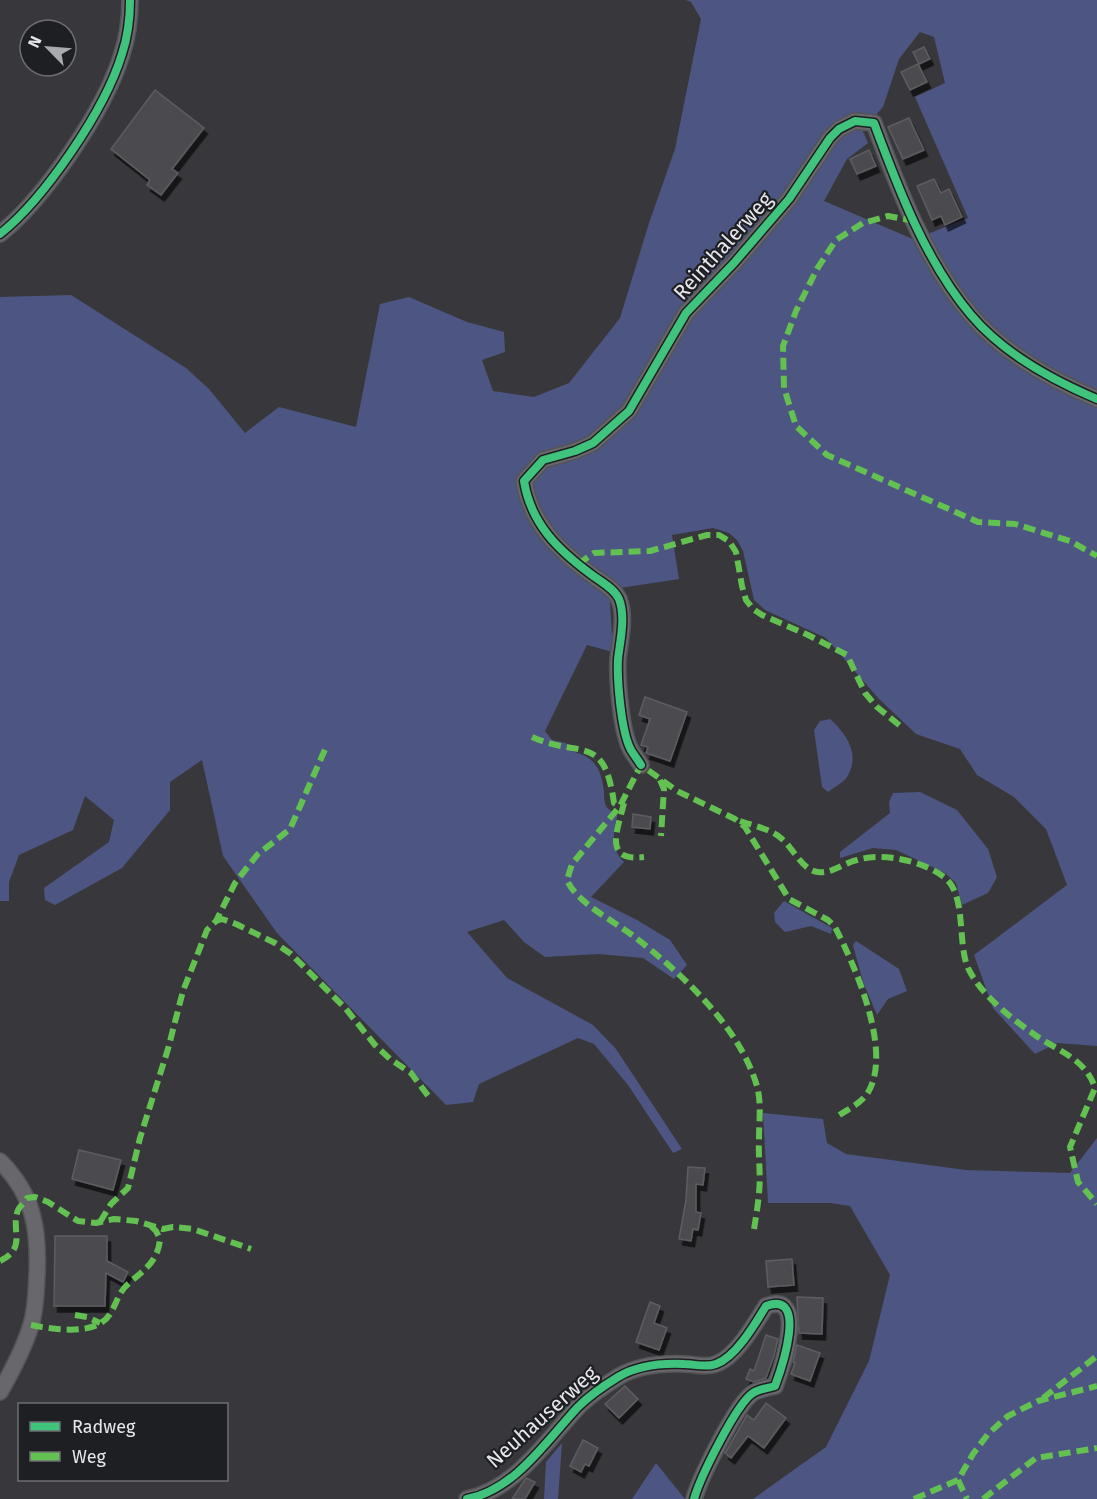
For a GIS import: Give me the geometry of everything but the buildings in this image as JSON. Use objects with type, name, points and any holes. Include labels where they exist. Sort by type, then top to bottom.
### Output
[{"type":"street","points":[[0,234],[29,207],[47,184],[96,111],[121,57],[128,28],[130,0]]},
{"type":"street","name":"Reinthalerweg","points":[[641,765],[630,748],[623,720],[618,662],[621,623],[618,597],[609,587],[557,548],[534,514],[526,495],[524,481],[543,460],[593,443],[629,411],[686,313],[734,263],[789,199],[824,146],[839,129],[855,121],[874,123],[920,234],[936,264],[972,316],[993,337],[1041,371],[1097,399]]},
{"type":"street","points":[[0,1161],[22,1188],[32,1208],[38,1261],[31,1324],[0,1392]]},
{"type":"street","name":"Neuhauserweg","points":[[467,1499],[492,1490],[525,1465],[580,1405],[616,1378],[630,1370],[657,1365],[716,1364],[726,1359],[738,1346],[766,1306],[774,1303],[781,1305],[787,1311],[790,1320],[787,1345],[775,1386],[753,1393],[744,1403],[713,1455],[693,1499]]},
{"type":"shaded area","points":[[686,0],[1097,0],[1097,395],[1040,363],[986,323],[958,291],[925,235],[968,218],[915,97],[945,83],[934,37],[920,32],[899,59],[883,107],[875,116],[851,116],[786,196],[681,317],[692,318],[747,258],[833,140],[861,127],[868,143],[847,159],[824,201],[915,240],[969,319],[1097,405],[1097,1046],[1057,1043],[1035,1054],[993,1008],[974,955],[1067,885],[1046,829],[1014,797],[977,775],[960,749],[916,734],[878,698],[826,638],[765,610],[754,600],[743,551],[737,540],[729,533],[713,528],[672,535],[679,579],[620,588],[610,603],[613,652],[587,645],[545,731],[552,740],[566,743],[571,751],[591,760],[601,776],[606,806],[618,813],[614,839],[616,851],[624,862],[591,897],[670,940],[687,965],[674,979],[643,958],[599,954],[545,957],[524,942],[504,920],[467,932],[507,978],[593,1025],[616,1049],[682,1149],[673,1153],[628,1085],[594,1044],[578,1038],[479,1084],[473,1102],[446,1105],[277,933],[223,856],[202,760],[170,782],[170,810],[122,868],[55,905],[45,900],[44,888],[109,842],[114,820],[85,796],[73,830],[19,855],[9,882],[9,901],[0,901],[0,297],[71,295],[186,368],[209,389],[245,433],[279,407],[356,427],[380,304],[409,297],[467,322],[504,332],[505,352],[482,360],[493,391],[534,397],[569,383],[620,318],[649,223],[675,149],[701,19],[691,2]]},
{"type":"shaded area","points":[[830,719],[847,738],[853,760],[847,777],[828,792],[822,787],[814,730],[820,721]]},
{"type":"shaded area","points":[[920,792],[957,810],[988,849],[997,877],[988,893],[962,905],[956,883],[945,873],[896,850],[873,848],[840,858],[840,852],[890,813],[889,802],[893,793]]},
{"type":"shaded area","points":[[784,901],[832,928],[831,934],[811,926],[785,932],[775,922],[774,913]]},
{"type":"shaded area","points":[[856,941],[899,969],[907,991],[888,999],[877,1015],[863,982],[853,945]]},
{"type":"shaded area","points":[[763,1113],[823,1119],[827,1143],[846,1154],[966,1170],[1070,1173],[1097,1138],[1097,1499],[753,1499],[826,1447],[869,1361],[890,1275],[850,1206],[831,1203],[768,1203]]},
{"type":"shaded area","points":[[562,1443],[558,1499],[544,1499],[546,1462]]},
{"type":"shaded area","points":[[656,1463],[685,1499],[632,1499]]},
{"type":"marked path","points":[[915,221],[888,216],[863,223],[836,240],[817,269],[796,311],[783,346],[784,388],[796,426],[827,455],[978,522],[1015,524],[1070,541],[1097,556]]},
{"type":"marked path","points":[[578,564],[594,553],[650,551],[707,535],[719,535],[729,541],[736,552],[746,600],[753,609],[847,655],[865,693],[877,707],[904,729]]},
{"type":"marked path","points":[[532,737],[588,752],[597,757],[604,766],[610,781],[614,803],[620,806]]},
{"type":"marked path","points":[[100,1222],[111,1204],[128,1188],[140,1138],[168,1049],[183,991],[207,930],[216,921],[235,883],[257,855],[290,829],[327,745]]},
{"type":"marked path","points":[[754,1229],[760,1186],[760,1104],[756,1083],[736,1040],[687,982],[632,935],[586,903],[567,880],[572,864],[620,806],[641,765],[677,791],[735,819],[745,827],[789,899],[828,920],[835,927],[869,1010],[876,1056],[874,1077],[867,1094],[857,1104],[838,1116]]},
{"type":"marked path","points":[[660,780],[664,789],[661,836]]},
{"type":"marked path","points":[[624,803],[617,833],[618,849],[622,854],[631,857],[644,857]]},
{"type":"marked path","points":[[740,821],[768,830],[778,836],[813,871],[828,871],[857,860],[878,857],[914,862],[944,877],[956,895],[965,958],[974,978],[997,1005],[1035,1035],[1078,1063],[1091,1078],[1095,1088],[1070,1147],[1078,1182],[1097,1204]]},
{"type":"marked path","points":[[216,921],[222,919],[236,924],[275,943],[291,954],[346,1009],[375,1045],[390,1059],[411,1073],[429,1097]]},
{"type":"marked path","points":[[0,1261],[14,1250],[18,1210],[27,1198],[35,1197],[48,1202],[78,1221],[96,1223],[114,1219],[136,1221],[163,1229],[173,1227],[193,1229],[251,1249]]},
{"type":"marked path","points":[[31,1325],[73,1330],[95,1326],[103,1321],[110,1314],[123,1289],[148,1266],[156,1254],[160,1239],[150,1225]]},
{"type":"marked path","points":[[75,1315],[100,1323]]},
{"type":"marked path","points":[[1043,1398],[1097,1356]]},
{"type":"marked path","points":[[914,1499],[958,1480],[988,1434],[1008,1416],[1038,1401],[1097,1386]]},
{"type":"marked path","points":[[983,1499],[1036,1458],[1097,1448]]},
{"type":"marked path","points":[[958,1480],[967,1499]]},
{"type":"cycle path","points":[[0,234],[36,199],[54,176],[72,152],[102,101],[124,47],[130,0]]},
{"type":"cycle path","points":[[641,765],[628,742],[620,706],[618,659],[622,621],[619,599],[611,588],[568,556],[548,535],[533,510],[524,481],[543,460],[593,443],[629,411],[686,313],[734,263],[789,199],[830,138],[839,129],[855,121],[874,123],[903,198],[927,248],[955,294],[984,329],[1029,364],[1097,399]]},
{"type":"cycle path","points":[[467,1499],[484,1494],[515,1475],[578,1407],[618,1377],[650,1366],[716,1364],[731,1355],[738,1347],[766,1306],[779,1304],[786,1310],[789,1334],[775,1386],[753,1393],[737,1411],[711,1459],[694,1499]]}]
